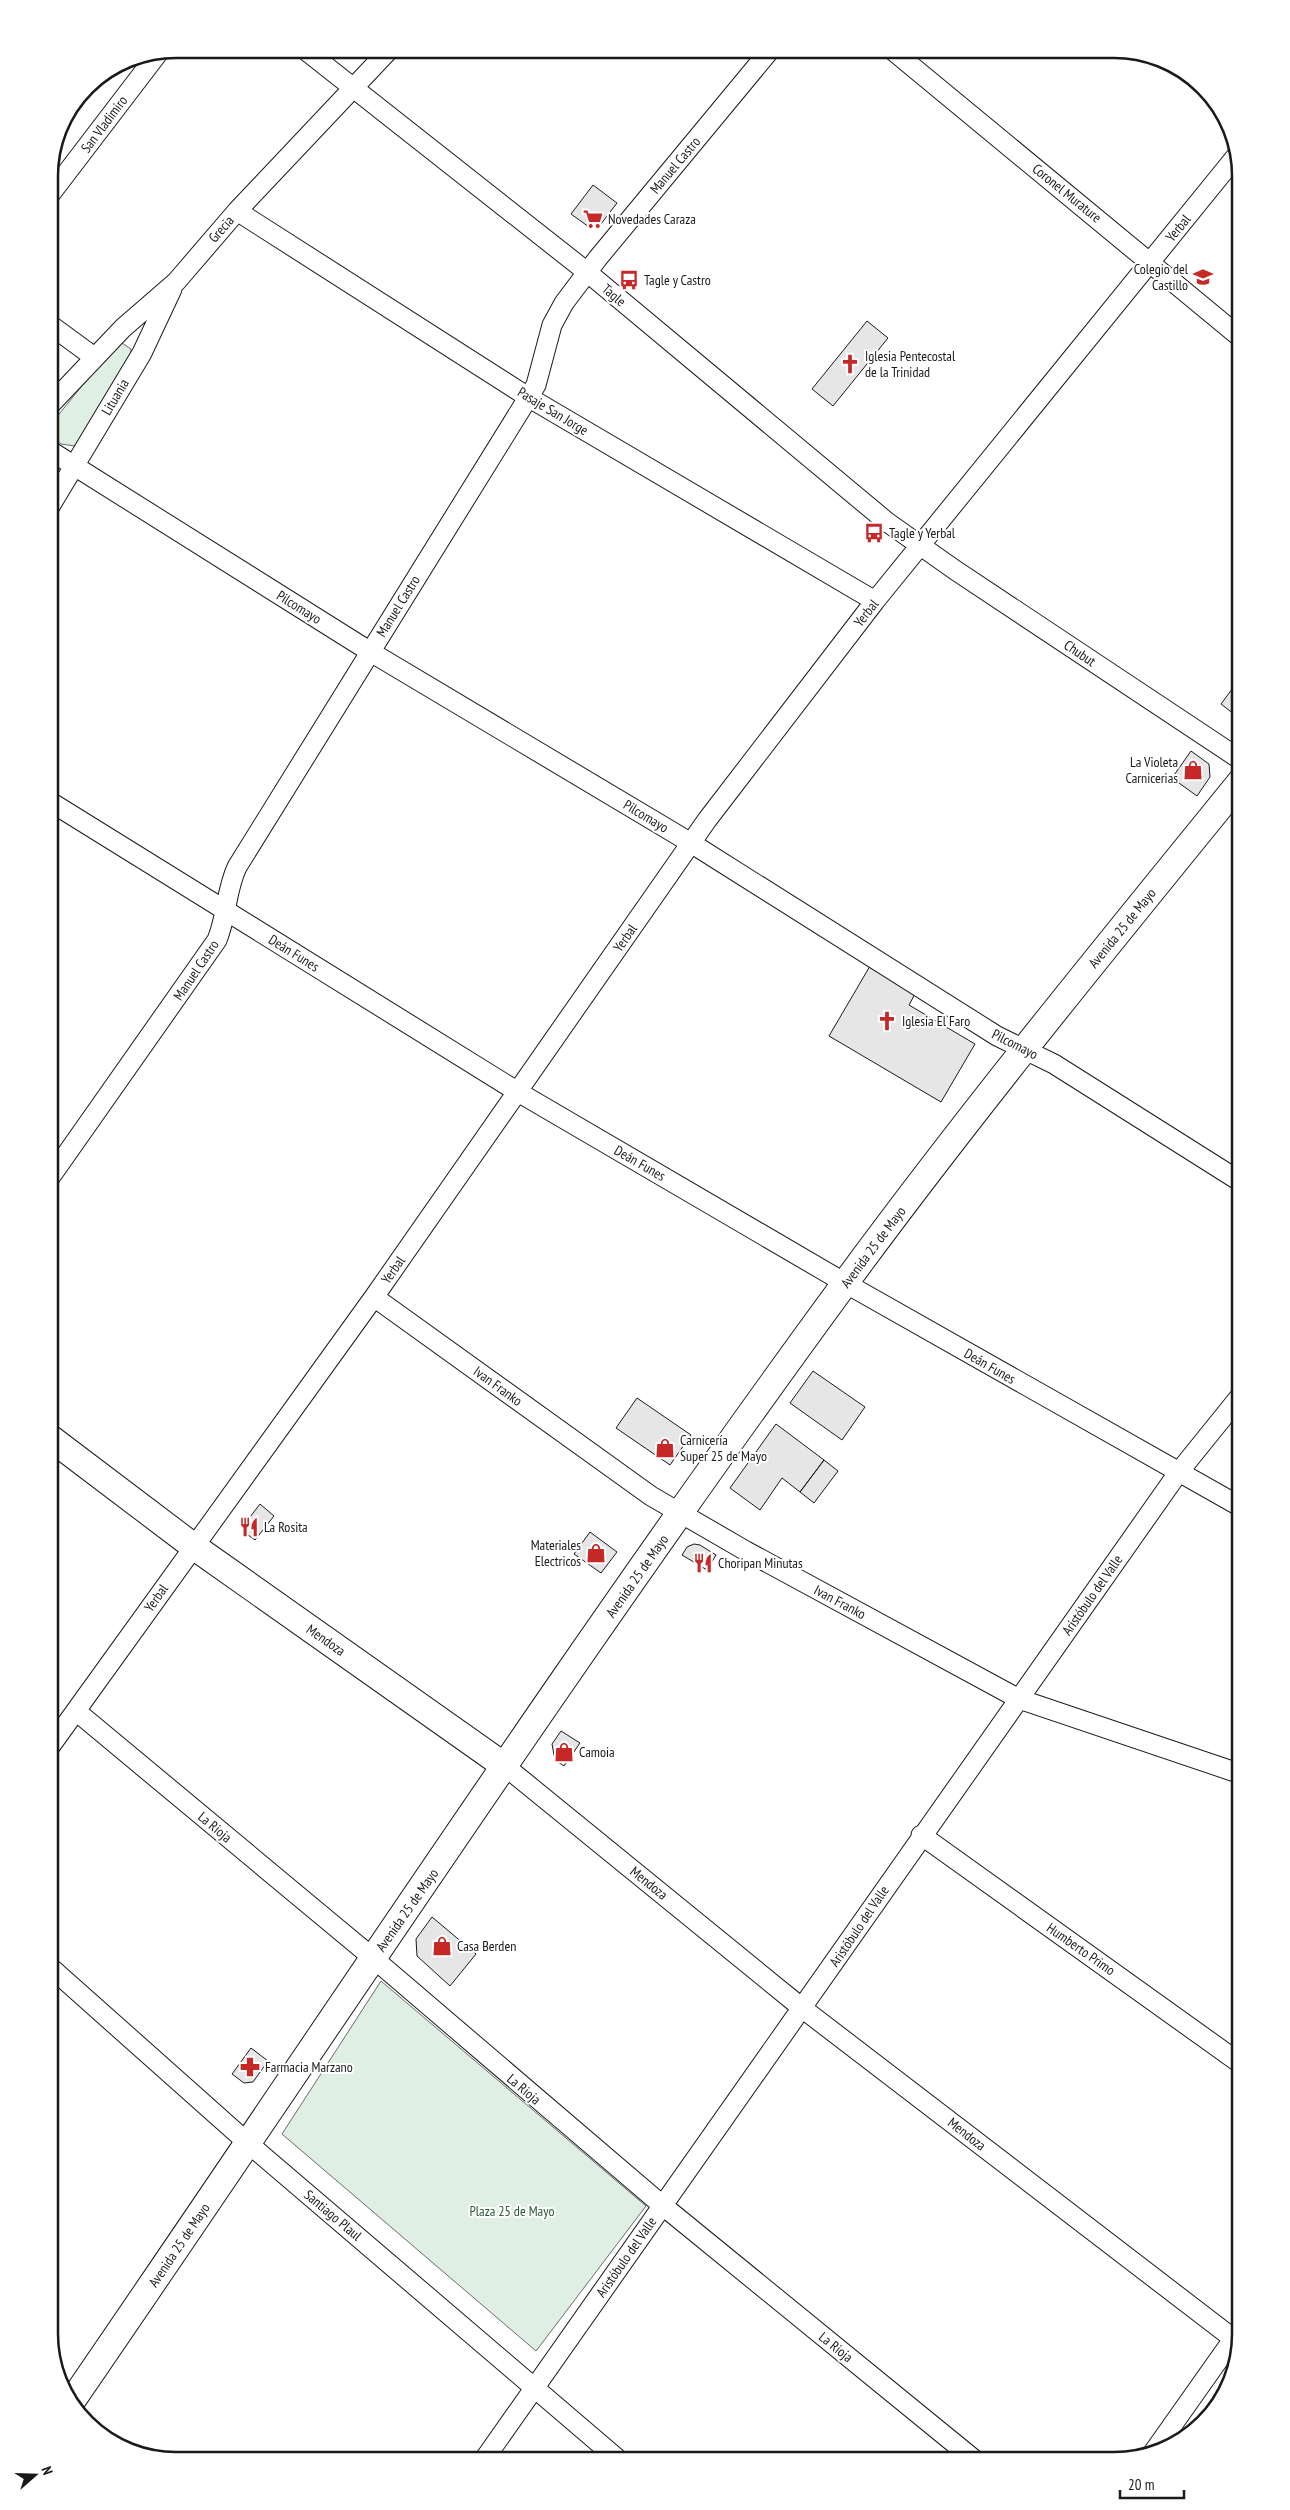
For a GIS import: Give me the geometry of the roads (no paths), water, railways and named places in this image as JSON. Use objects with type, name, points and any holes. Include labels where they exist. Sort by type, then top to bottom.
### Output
[{"type":"main road","name":"Avenida 25 de Mayo","points":[[75,2397],[373,1958],[680,1514],[845,1283],[1023,1048],[1232,792]]},
{"type":"main road","name":"Mendoza","points":[[58,1444],[193,1546],[506,1767]]},
{"type":"street","name":"Tagle","points":[[316,58],[587,272],[880,516],[920,546]]},
{"type":"street","name":"Grecia","points":[[58,396],[94,357],[176,282],[237,211],[381,58]]},
{"type":"street","name":"Manuel Castro","points":[[58,1166],[218,940],[230,883],[237,867],[528,397],[541,370],[552,325],[564,303],[587,272],[765,58]]},
{"type":"street","name":"Coronel Murature","points":[[902,58],[1232,330]]},
{"type":"street","name":"San Vladimiro","points":[[58,184],[153,60]]},
{"type":"street","name":"Yerbal","points":[[58,1736],[374,1296],[692,843],[875,601],[1231,162]]},
{"type":"street","name":"Pasaje San Jorge","points":[[237,211],[528,397],[875,601]]},
{"type":"street","name":"Lituania","points":[[58,493],[142,353],[176,282]]},
{"type":"street","points":[[58,331],[94,357]]},
{"type":"street","name":"Pilcomayo","points":[[58,456],[369,651],[692,843],[997,1036],[1054,1064],[1232,1176]]},
{"type":"street","name":"Chubut","points":[[920,546],[1232,754]]},
{"type":"street","name":"Deán Funes","points":[[58,807],[518,1092],[845,1283],[1232,1502]]},
{"type":"street","name":"Ivan Franko","points":[[374,1296],[652,1496],[680,1514],[1019,1699],[1232,1771]]},
{"type":"street","name":"Aristóbulo del Valle","points":[[489,2452],[802,2008],[921,1835],[1178,1472],[1232,1406]]},
{"type":"street","name":"La Rioja","points":[[76,1711],[373,1958],[662,2205],[965,2452]]},
{"type":"street","name":"Mendoza","points":[[506,1767],[802,2008],[1232,2332]]},
{"type":"street","name":"Humberto Primo","points":[[921,1835],[1232,2058]]},
{"type":"street","name":"Santiago Plaul","points":[[58,1974],[248,2144],[610,2452]]},
{"type":"street","points":[[1159,2444],[1231,2346]]},
{"type":"place","name":"Novedades Caraza","points":[[593,219]]},
{"type":"place","name":"Colegio del Castillo","points":[[1203,277]]},
{"type":"place","name":"Tagle y Castro","points":[[629,280]]},
{"type":"place","name":"Iglesia Pentecostal de la Trinidad","points":[[850,364]]},
{"type":"place","name":"Tagle y Yerbal","points":[[874,533]]},
{"type":"place","name":"La Violeta Carnicerias","points":[[1193,770]]},
{"type":"place","name":"Iglesia El Faro","points":[[887,1021]]},
{"type":"place","name":"Carnicería Super 25 de Mayo","points":[[665,1448]]},
{"type":"place","name":"La Rosita","points":[[249,1527]]},
{"type":"place","name":"Materiales Electricos","points":[[596,1553]]},
{"type":"place","name":"Choripan Minutas","points":[[703,1563]]},
{"type":"place","name":"Camoia","points":[[564,1752]]},
{"type":"place","name":"Casa Berden","points":[[442,1946]]},
{"type":"place","name":"Farmacia Marzano","points":[[250,2067]]},
{"type":"park label","name":"Plaza 25 de Mayo","points":[[512,2211]]}]
